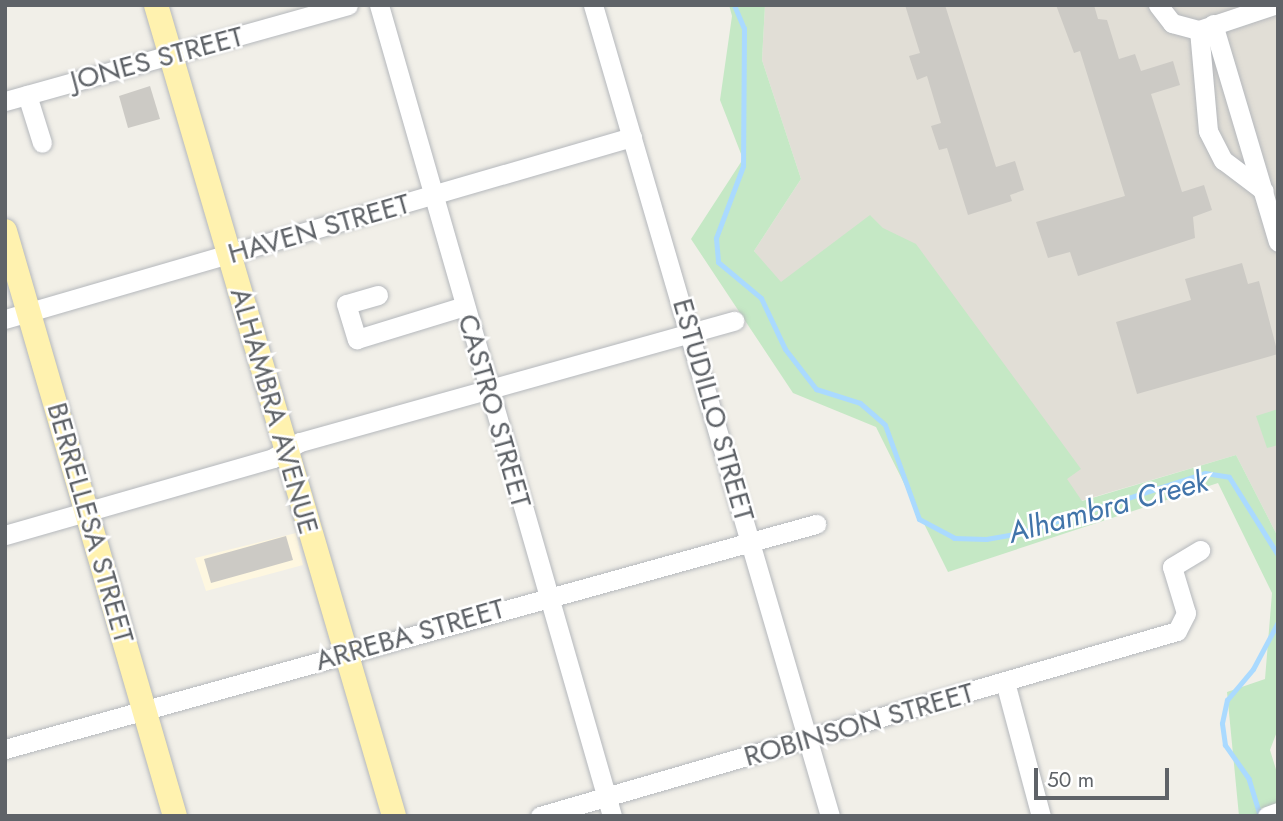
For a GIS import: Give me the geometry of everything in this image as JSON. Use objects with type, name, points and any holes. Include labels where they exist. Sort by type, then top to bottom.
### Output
[{"type":"main road","name":"ALHAMBRA AVENUE","points":[[156,5],[394,816]]},
{"type":"main road","name":"BERRELLESA STREET","points":[[5,231],[17,315],[86,513],[175,816]]},
{"type":"street","name":"JONES STREET","points":[[5,101],[171,57],[348,5]]},
{"type":"street","name":"CASTRO STREET","points":[[379,5],[487,389],[610,806]]},
{"type":"street","name":"ESTUDILLO STREET","points":[[593,5],[692,333],[806,741],[830,816]]},
{"type":"street","points":[[1158,5],[1172,23],[1206,27],[1274,5]]},
{"type":"street","points":[[1206,27],[1270,203],[1278,242]]},
{"type":"street","points":[[1206,27],[1208,131],[1223,160],[1270,203]]},
{"type":"street","points":[[27,95],[42,143]]},
{"type":"street","name":"HAVEN STREET","points":[[17,315],[632,138]]},
{"type":"street","points":[[378,295],[346,304],[357,340],[464,306]]},
{"type":"street","points":[[5,536],[487,389],[734,321]]},
{"type":"street","name":"ARREBA STREET","points":[[5,749],[751,539],[816,524]]},
{"type":"street","name":"ROBINSON STREET","points":[[540,816],[610,806],[806,741],[1177,631],[1185,613],[1172,567],[1200,550]]},
{"type":"street","points":[[1005,682],[1041,816]]},
{"type":"street","points":[[1267,816],[1278,812]]},
{"type":"shaded area","points":[[765,5],[1278,5],[1278,537],[1236,455],[1016,520],[950,505],[754,251],[801,179],[762,60]]},
{"type":"shaded area","points":[[296,533],[303,565],[206,591],[195,558]]},
{"type":"green space","points":[[729,5],[765,5],[762,60],[801,179],[754,251],[781,282],[870,215],[883,228],[916,244],[1081,469],[1067,479],[1082,501],[1236,455],[1278,537],[1278,729],[1270,750],[1278,776],[1278,816],[1239,816],[1227,692],[1265,679],[1272,593],[1218,483],[948,572],[876,427],[793,393],[691,239],[743,159],[720,100],[732,16]]},
{"type":"green space","points":[[1278,409],[1278,445],[1267,448],[1256,416]]},
{"type":"building","points":[[905,5],[945,5],[996,167],[1015,161],[1024,190],[1010,195],[1012,201],[968,215],[947,148],[939,150],[931,126],[941,123],[927,76],[917,80],[909,56],[920,53]]},
{"type":"building","points":[[1056,5],[1094,5],[1098,19],[1107,20],[1119,59],[1135,54],[1141,71],[1173,61],[1180,85],[1151,94],[1182,192],[1204,185],[1212,210],[1193,217],[1195,238],[1078,276],[1070,252],[1048,258],[1036,222],[1125,196],[1080,51],[1074,53]]},
{"type":"building","points":[[150,86],[160,119],[128,128],[119,96]]},
{"type":"building","points":[[1242,263],[1248,284],[1259,281],[1278,354],[1137,394],[1116,322],[1191,300],[1185,279]]},
{"type":"building","points":[[286,536],[293,560],[211,583],[204,559]]},
{"type":"waterway","name":"Alhambra Creek","points":[[734,5],[744,28],[743,166],[716,238],[718,262],[761,298],[785,349],[816,389],[860,403],[885,425],[919,519],[954,538],[986,539],[1020,533],[1205,473],[1229,477],[1278,555]]},
{"type":"waterway","name":"Alhambra Creek","points":[[1260,816],[1249,779],[1225,745],[1222,723],[1227,700],[1253,669],[1278,622]]}]
